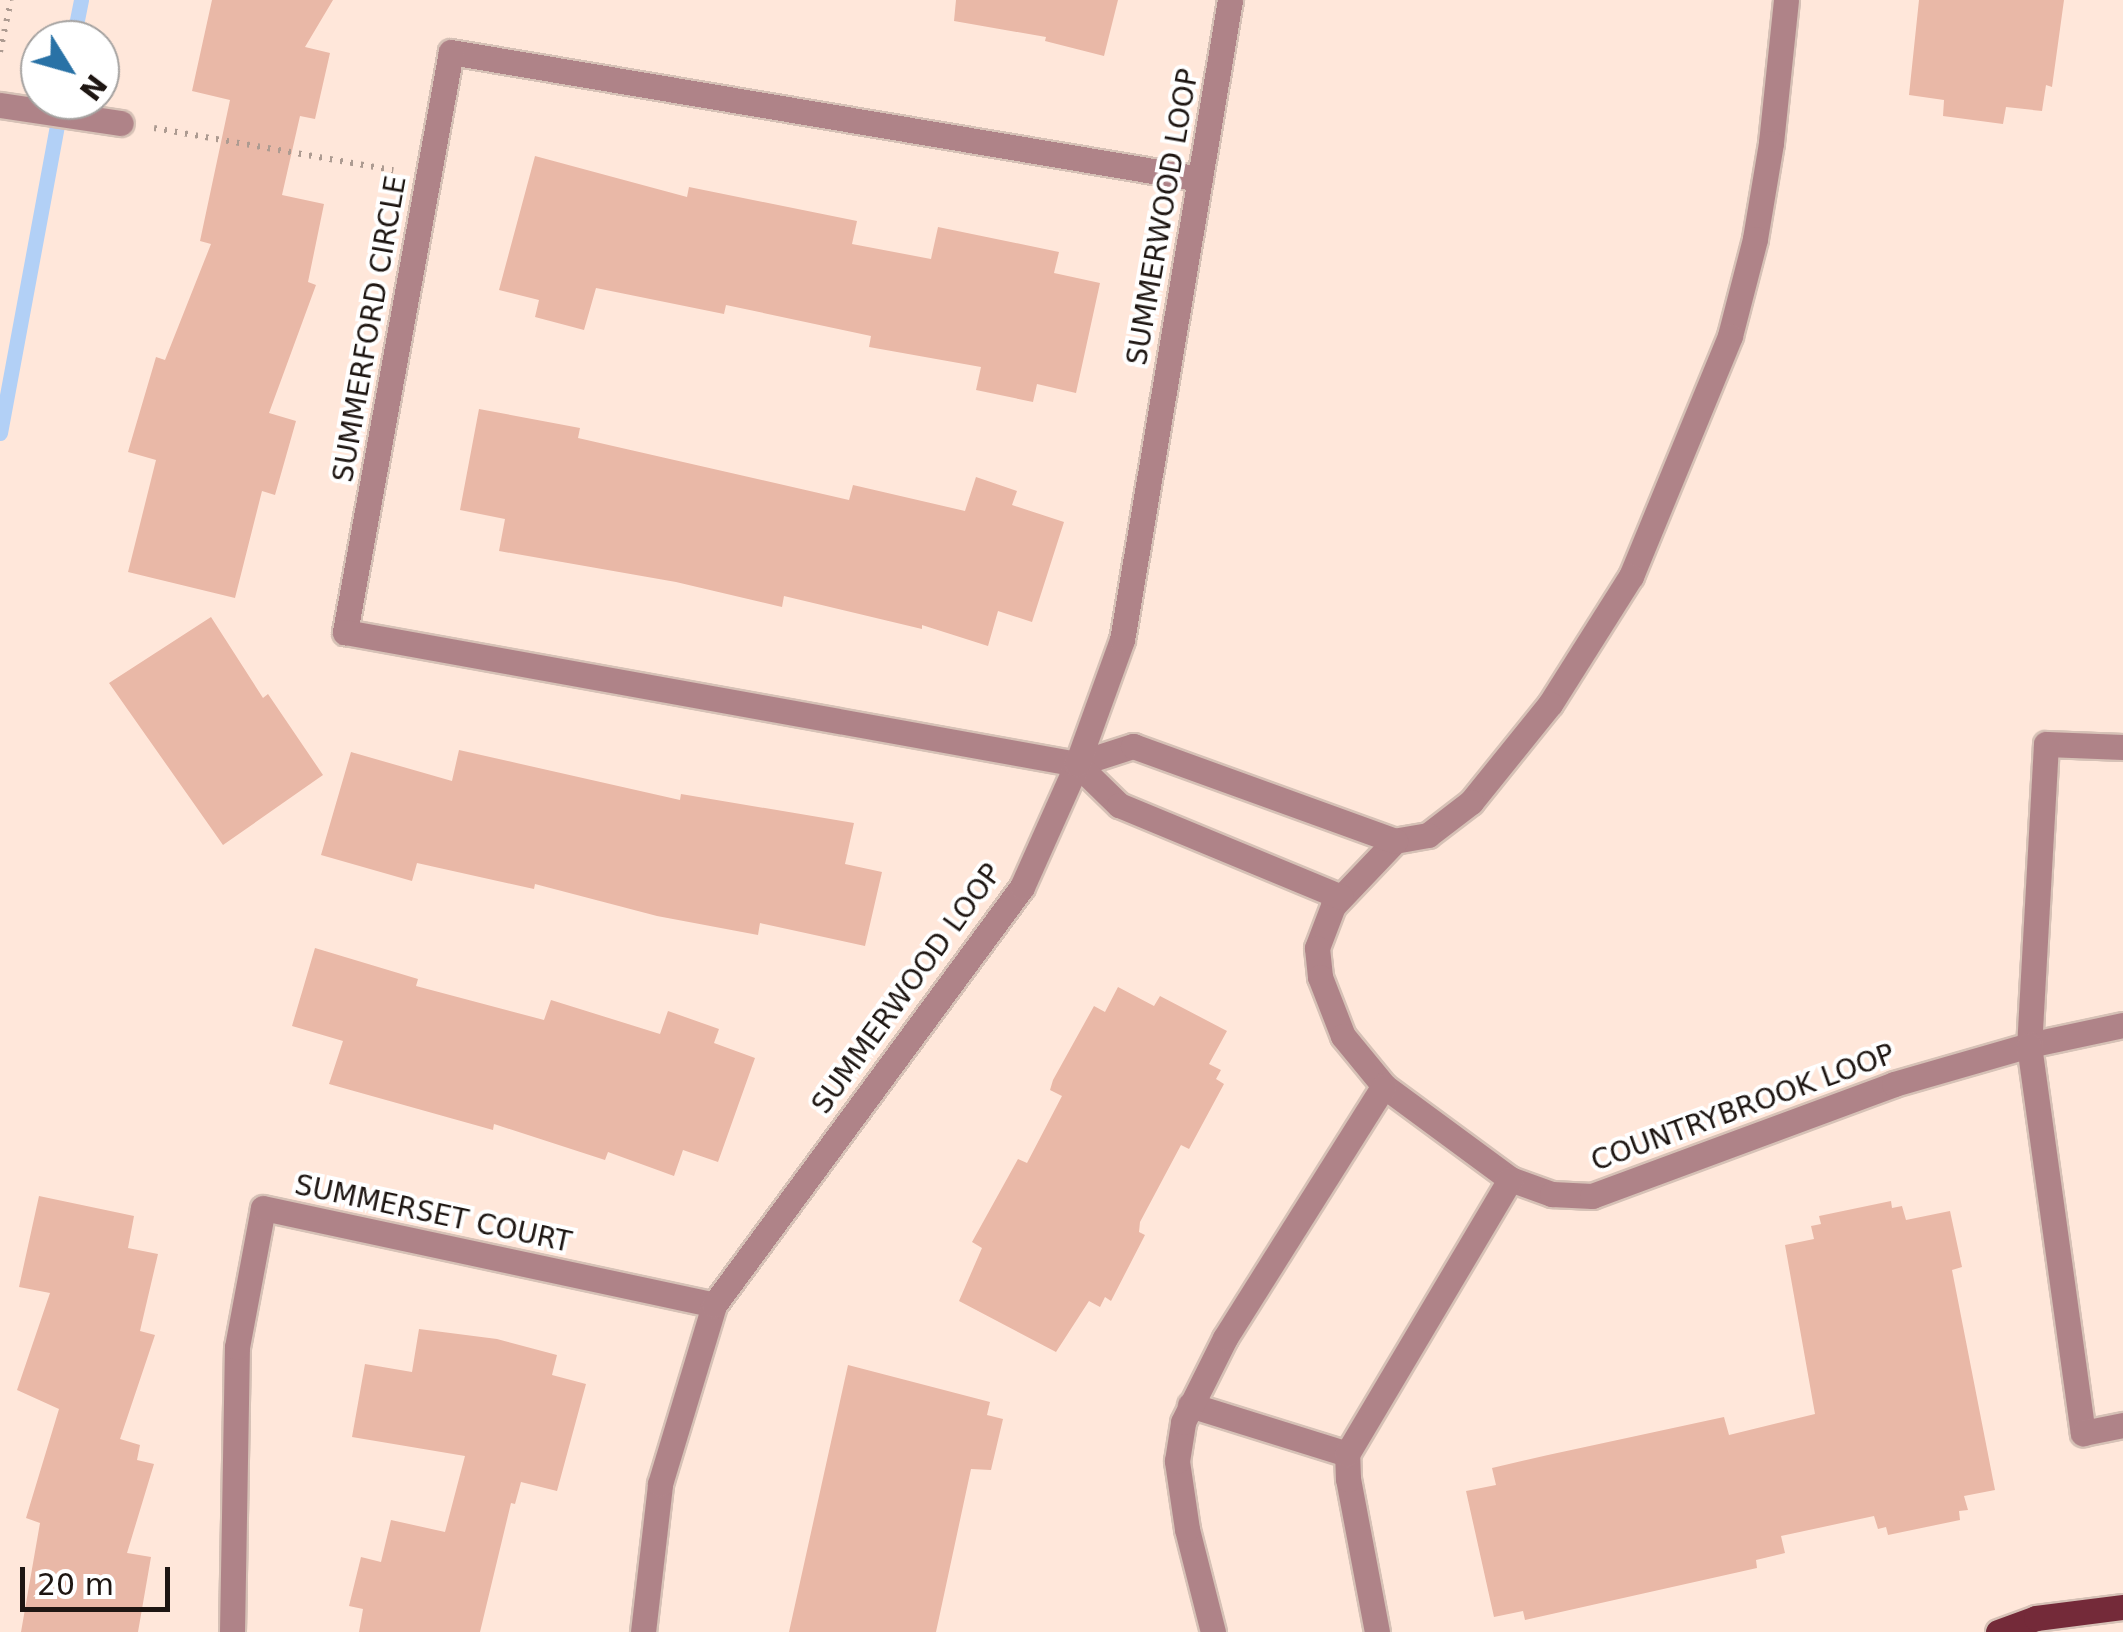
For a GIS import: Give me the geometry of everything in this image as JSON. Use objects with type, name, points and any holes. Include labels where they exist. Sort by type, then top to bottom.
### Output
[{"type":"main road","points":[[1998,1632],[2036,1618],[2123,1608]]},
{"type":"street","name":"SUMMERWOOD LOOP","points":[[643,1632],[660,1484],[714,1305],[1022,887],[1077,764],[1122,640],[1230,0]]},
{"type":"street","name":"COUNTRYBROOK LOOP","points":[[1786,0],[1771,143],[1755,238],[1730,336],[1632,576],[1550,704],[1471,802],[1428,835],[1395,840],[1341,896],[1320,936],[1320,978],[1344,1036],[1384,1086],[1510,1179],[1552,1194],[1592,1196],[1894,1084],[2030,1045],[2123,1025]]},
{"type":"street","name":"SUMMERFORD CIRCLE","points":[[1077,764],[345,632],[451,52],[1200,180]]},
{"type":"street","points":[[2,106],[121,123]]},
{"type":"street","points":[[2123,747],[2046,744],[2030,1045],[2084,1434],[2123,1424]]},
{"type":"street","points":[[1341,896],[1118,805],[1077,764],[1134,746],[1395,840]]},
{"type":"street","points":[[1212,1632],[1187,1529],[1177,1460],[1190,1404],[1225,1338],[1384,1086]]},
{"type":"street","points":[[1377,1632],[1347,1454],[1510,1179]]},
{"type":"street","name":"SUMMERSET COURT","points":[[232,1632],[237,1347],[263,1208],[714,1305]]},
{"type":"street","points":[[1190,1404],[1347,1454]]},
{"type":"path","points":[[0,52],[11,0]]},
{"type":"path","points":[[121,123],[428,176]]},
{"type":"building","points":[[212,0],[333,0],[305,47],[330,53],[315,119],[300,116],[282,195],[324,204],[308,282],[316,285],[269,413],[296,421],[275,495],[262,491],[235,598],[128,572],[156,460],[128,452],[156,357],[165,360],[211,244],[200,241],[230,100],[192,91]]},
{"type":"building","points":[[956,0],[1118,0],[1104,56],[1045,41],[1046,37],[954,21]]},
{"type":"building","points":[[1919,0],[2064,0],[2052,87],[2046,85],[2042,111],[2006,107],[2003,124],[1943,116],[1944,100],[1909,95]]},
{"type":"building","points":[[535,156],[687,197],[689,187],[857,221],[852,244],[931,259],[938,227],[1059,252],[1054,273],[1100,283],[1076,393],[1037,384],[1033,402],[976,390],[981,367],[869,347],[871,336],[726,305],[724,314],[596,288],[584,330],[535,317],[539,300],[499,290]]},
{"type":"building","points":[[479,409],[580,428],[578,438],[849,500],[853,485],[965,511],[976,477],[1017,491],[1012,505],[1064,522],[1032,622],[998,611],[988,646],[922,625],[922,629],[784,596],[782,607],[676,582],[499,551],[505,519],[460,510]]},
{"type":"building","points":[[211,617],[263,698],[268,694],[323,775],[223,845],[109,683]]},
{"type":"building","points":[[459,750],[680,800],[681,794],[854,823],[845,864],[882,872],[865,946],[760,923],[758,935],[657,916],[535,884],[534,889],[417,863],[412,881],[321,855],[351,752],[452,781]]},
{"type":"building","points":[[315,948],[418,979],[416,986],[544,1020],[551,1000],[660,1034],[668,1011],[719,1029],[714,1043],[755,1058],[718,1162],[683,1150],[674,1176],[608,1152],[605,1160],[494,1124],[493,1130],[329,1084],[343,1041],[292,1026]]},
{"type":"building","points":[[1118,987],[1154,1006],[1160,996],[1227,1031],[1209,1064],[1221,1070],[1216,1079],[1224,1084],[1189,1149],[1181,1145],[1140,1222],[1139,1232],[1145,1235],[1111,1301],[1105,1297],[1100,1307],[1089,1301],[1056,1352],[959,1301],[982,1248],[972,1242],[1018,1159],[1027,1163],[1062,1096],[1050,1090],[1053,1080],[1094,1006],[1105,1012]]},
{"type":"building","points":[[39,1196],[134,1216],[128,1248],[158,1254],[140,1331],[155,1335],[120,1439],[140,1445],[137,1460],[154,1464],[127,1553],[151,1557],[138,1632],[21,1632],[40,1523],[26,1518],[59,1409],[17,1390],[50,1293],[19,1287]]},
{"type":"building","points":[[1891,1201],[1892,1208],[1902,1206],[1906,1220],[1950,1211],[1962,1267],[1952,1270],[1995,1490],[1964,1496],[1968,1510],[1959,1511],[1960,1520],[1888,1535],[1886,1527],[1878,1529],[1874,1516],[1781,1536],[1785,1553],[1756,1560],[1757,1568],[1525,1620],[1523,1611],[1494,1617],[1466,1491],[1496,1485],[1492,1468],[1548,1455],[1724,1417],[1729,1435],[1815,1414],[1785,1245],[1814,1239],[1811,1226],[1821,1224],[1819,1216]]},
{"type":"building","points":[[419,1329],[497,1339],[557,1355],[552,1375],[586,1384],[557,1491],[521,1482],[515,1504],[511,1503],[480,1632],[359,1632],[363,1609],[349,1606],[361,1557],[381,1562],[391,1520],[445,1532],[465,1456],[352,1437],[365,1364],[412,1372]]},
{"type":"building","points":[[848,1365],[990,1402],[987,1415],[1003,1419],[991,1470],[971,1469],[936,1632],[789,1632]]},
{"type":"waterway","points":[[77,20],[81,0]]},
{"type":"waterway","points":[[0,433],[58,120]]}]
